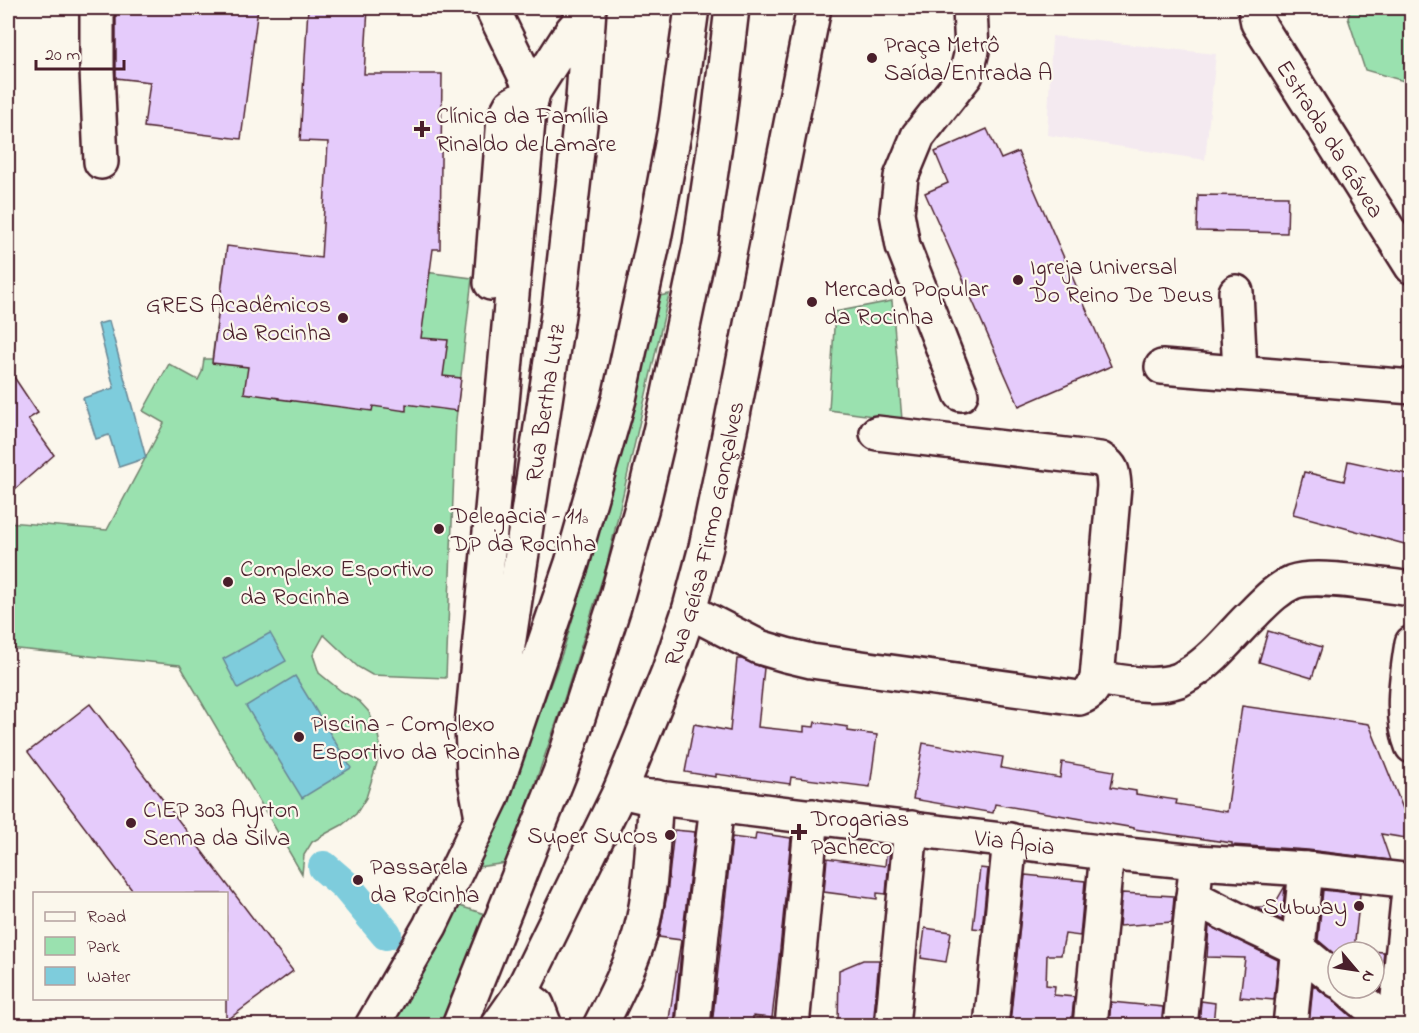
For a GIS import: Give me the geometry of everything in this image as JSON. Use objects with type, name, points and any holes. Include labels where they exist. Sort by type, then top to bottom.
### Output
[{"type":"main road","points":[[97,8],[101,162]]},
{"type":"main road","points":[[492,8],[533,92]]},
{"type":"main road","points":[[372,1026],[430,926],[487,807],[572,563],[619,399],[654,239],[676,123],[692,8]]},
{"type":"main road","points":[[459,1026],[561,770],[613,610],[642,507],[668,398],[699,246],[732,8]]},
{"type":"main road","name":"Rua Geísa Firmo Gonçalves","points":[[498,1026],[521,993],[620,791],[668,673],[689,611],[706,547],[814,8]]},
{"type":"main road","points":[[961,394],[903,246],[897,213],[901,177],[918,136],[966,75],[972,51],[970,8]]},
{"type":"main road","points":[[1227,8],[1256,15]]},
{"type":"main road","points":[[487,807],[474,774],[472,726],[474,705],[466,689],[462,669],[504,118],[511,105],[533,92],[572,31],[589,10]]},
{"type":"main road","name":"Rua Bertha Lutz","points":[[487,807],[501,692],[559,308],[583,99],[589,10]]},
{"type":"main road","name":"Estrada da Gávea","points":[[1256,15],[1412,267]]},
{"type":"main road","points":[[1236,292],[1240,373]]},
{"type":"main road","points":[[1162,367],[1412,387]]},
{"type":"main road","points":[[689,611],[759,647],[811,661],[1079,698],[1093,690],[1097,678],[1114,486],[1113,473],[1108,464],[1100,459],[877,433]]},
{"type":"main road","points":[[1097,678],[1159,684],[1179,680],[1202,666],[1277,591],[1295,581],[1315,579],[1412,589]]},
{"type":"main road","points":[[1412,643],[1407,673],[1406,715],[1412,746]]},
{"type":"main road","name":"Via Ápia","points":[[620,791],[1107,853],[1306,869],[1411,881]]},
{"type":"main road","points":[[600,1026],[637,946],[649,881],[656,797]]},
{"type":"main road","points":[[693,1026],[717,805]]},
{"type":"main road","points":[[792,1026],[812,816]]},
{"type":"main road","points":[[892,1026],[911,828]]},
{"type":"main road","points":[[991,1026],[1010,840]]},
{"type":"main road","points":[[1090,1026],[1107,853]]},
{"type":"main road","points":[[1180,1026],[1197,862]]},
{"type":"main road","points":[[1290,1026],[1306,869]]},
{"type":"main road","points":[[1394,1026],[1411,881]]},
{"type":"main road","points":[[1193,897],[1299,949],[1326,971]]},
{"type":"main road","points":[[521,993],[537,1005],[545,1026]]},
{"type":"main road","points":[[1362,1000],[1394,1026]]},
{"type":"shaded area","points":[[1052,36],[1216,54],[1205,160],[1047,135]]},
{"type":"green space","points":[[1351,8],[1411,8],[1411,83],[1365,70],[1348,18]]},
{"type":"green space","name":"Complexo Esportivo da Rocinha","points":[[227,247],[472,278],[456,420],[446,678],[372,675],[358,667],[324,635],[313,655],[319,673],[341,691],[359,701],[369,712],[381,750],[366,798],[356,814],[312,842],[304,855],[302,874],[180,665],[8,648],[8,522],[107,530],[164,423],[143,411],[169,364],[198,380],[204,359],[212,359]]},
{"type":"green space","points":[[669,294],[607,564],[559,715],[507,863],[477,867],[522,760],[563,651],[613,484],[660,296]]},
{"type":"green space","points":[[892,301],[902,420],[829,410],[835,312]]},
{"type":"green space","points":[[456,905],[485,914],[441,1025],[388,1026]]},
{"type":"water","points":[[109,321],[146,458],[119,467],[109,435],[96,439],[83,398],[114,388],[98,324]]},
{"type":"water","points":[[270,633],[286,661],[238,688],[223,659]]},
{"type":"water","name":"Piscina - Complexo Esportivo da Rocinha","points":[[295,676],[351,768],[302,798],[246,706]]},
{"type":"building","points":[[116,8],[258,8],[241,139],[144,127],[150,82],[116,78]]},
{"type":"building","points":[[308,8],[368,8],[364,74],[442,74],[440,249],[433,249],[421,338],[448,340],[443,376],[461,378],[457,411],[406,404],[406,411],[373,406],[372,411],[244,393],[248,367],[212,363],[227,246],[321,258],[328,142],[300,141]]},
{"type":"building","name":"Igreja Universal Do Reino De Deus","points":[[987,129],[1001,159],[1018,152],[1111,366],[1019,406],[925,193],[948,183],[935,152]]},
{"type":"building","points":[[1198,195],[1288,196],[1287,233],[1197,231]]},
{"type":"building","points":[[8,368],[38,413],[28,419],[54,455],[8,495]]},
{"type":"building","points":[[1348,461],[1412,475],[1412,546],[1293,514],[1304,472],[1344,481]]},
{"type":"building","points":[[1268,631],[1322,647],[1312,678],[1259,662]]},
{"type":"building","points":[[737,659],[764,668],[758,727],[804,732],[804,726],[814,727],[815,722],[848,727],[848,731],[877,735],[870,787],[791,777],[790,784],[685,772],[694,724],[730,731]]},
{"type":"building","name":"CIEP 303 Ayrton Senna da Silva","points":[[90,704],[293,971],[226,1021],[228,892],[133,892],[28,752]]},
{"type":"building","points":[[1242,706],[1369,724],[1404,811],[1412,813],[1412,839],[1381,834],[1390,860],[1308,850],[1232,845],[1232,843],[1134,829],[995,804],[993,813],[913,799],[923,743],[1003,757],[1001,768],[1060,778],[1062,762],[1114,771],[1111,787],[1136,791],[1136,794],[1177,800],[1176,804],[1227,812]]},
{"type":"building","points":[[674,830],[695,832],[674,1026],[668,1026],[681,940],[659,937],[667,895]]},
{"type":"building","points":[[756,833],[791,838],[772,1018],[753,1016],[753,1026],[712,1026],[732,837],[755,840]]},
{"type":"building","points":[[887,847],[890,847],[886,894],[877,893],[877,899],[824,892],[827,858],[885,866]]},
{"type":"building","points":[[980,868],[988,869],[982,929],[973,928]]},
{"type":"building","points":[[1025,875],[1085,881],[1080,936],[1065,934],[1061,955],[1047,955],[1046,985],[1055,986],[1054,995],[1074,997],[1071,1026],[1010,1024]]},
{"type":"building","points":[[1285,886],[1282,920],[1255,907],[1273,907]]},
{"type":"building","points":[[1323,890],[1360,894],[1355,940],[1326,940],[1326,947],[1318,940]]},
{"type":"building","points":[[1122,893],[1174,896],[1172,922],[1119,926]]},
{"type":"building","points":[[1209,926],[1278,960],[1274,1000],[1240,997],[1245,958],[1207,957]]},
{"type":"building","points":[[925,928],[951,932],[946,962],[921,958]]},
{"type":"building","points":[[863,960],[879,960],[873,1026],[838,1026],[839,970]]},
{"type":"building","points":[[1313,985],[1326,995],[1326,1000],[1334,1000],[1362,1026],[1309,1026]]},
{"type":"building","points":[[1201,1001],[1215,1003],[1213,1026],[1199,1026]]},
{"type":"building","points":[[1111,1002],[1163,1007],[1161,1026],[1109,1026]]},
{"type":"waterway","points":[[324,867],[346,886],[386,934]]},
{"type":"place","name":"Praça Metrô Saída/Entrada A","points":[[872,58]]},
{"type":"place","name":"Clínica da Família Rinaldo de Lamare","points":[[422,129]]},
{"type":"place","name":"Igreja Universal Do Reino De Deus","points":[[1018,280]]},
{"type":"place","name":"Mercado Popular da Rocinha","points":[[812,302]]},
{"type":"place","name":"GRES Acadêmicos da Rocinha","points":[[343,318]]},
{"type":"place","name":"Delegacia - 11ª DP da Rocinha","points":[[439,529]]},
{"type":"place","name":"Complexo Esportivo da Rocinha","points":[[228,582]]},
{"type":"place","name":"Piscina - Complexo Esportivo da Rocinha","points":[[299,737]]},
{"type":"place","name":"CIEP 303 Ayrton Senna da Silva","points":[[131,823]]},
{"type":"place","name":"Drogarias Pacheco","points":[[799,832]]},
{"type":"place","name":"Super Sucos","points":[[670,835]]},
{"type":"place","name":"Passarela da Rocinha","points":[[358,880]]},
{"type":"place","name":"Subway","points":[[1359,906]]}]
